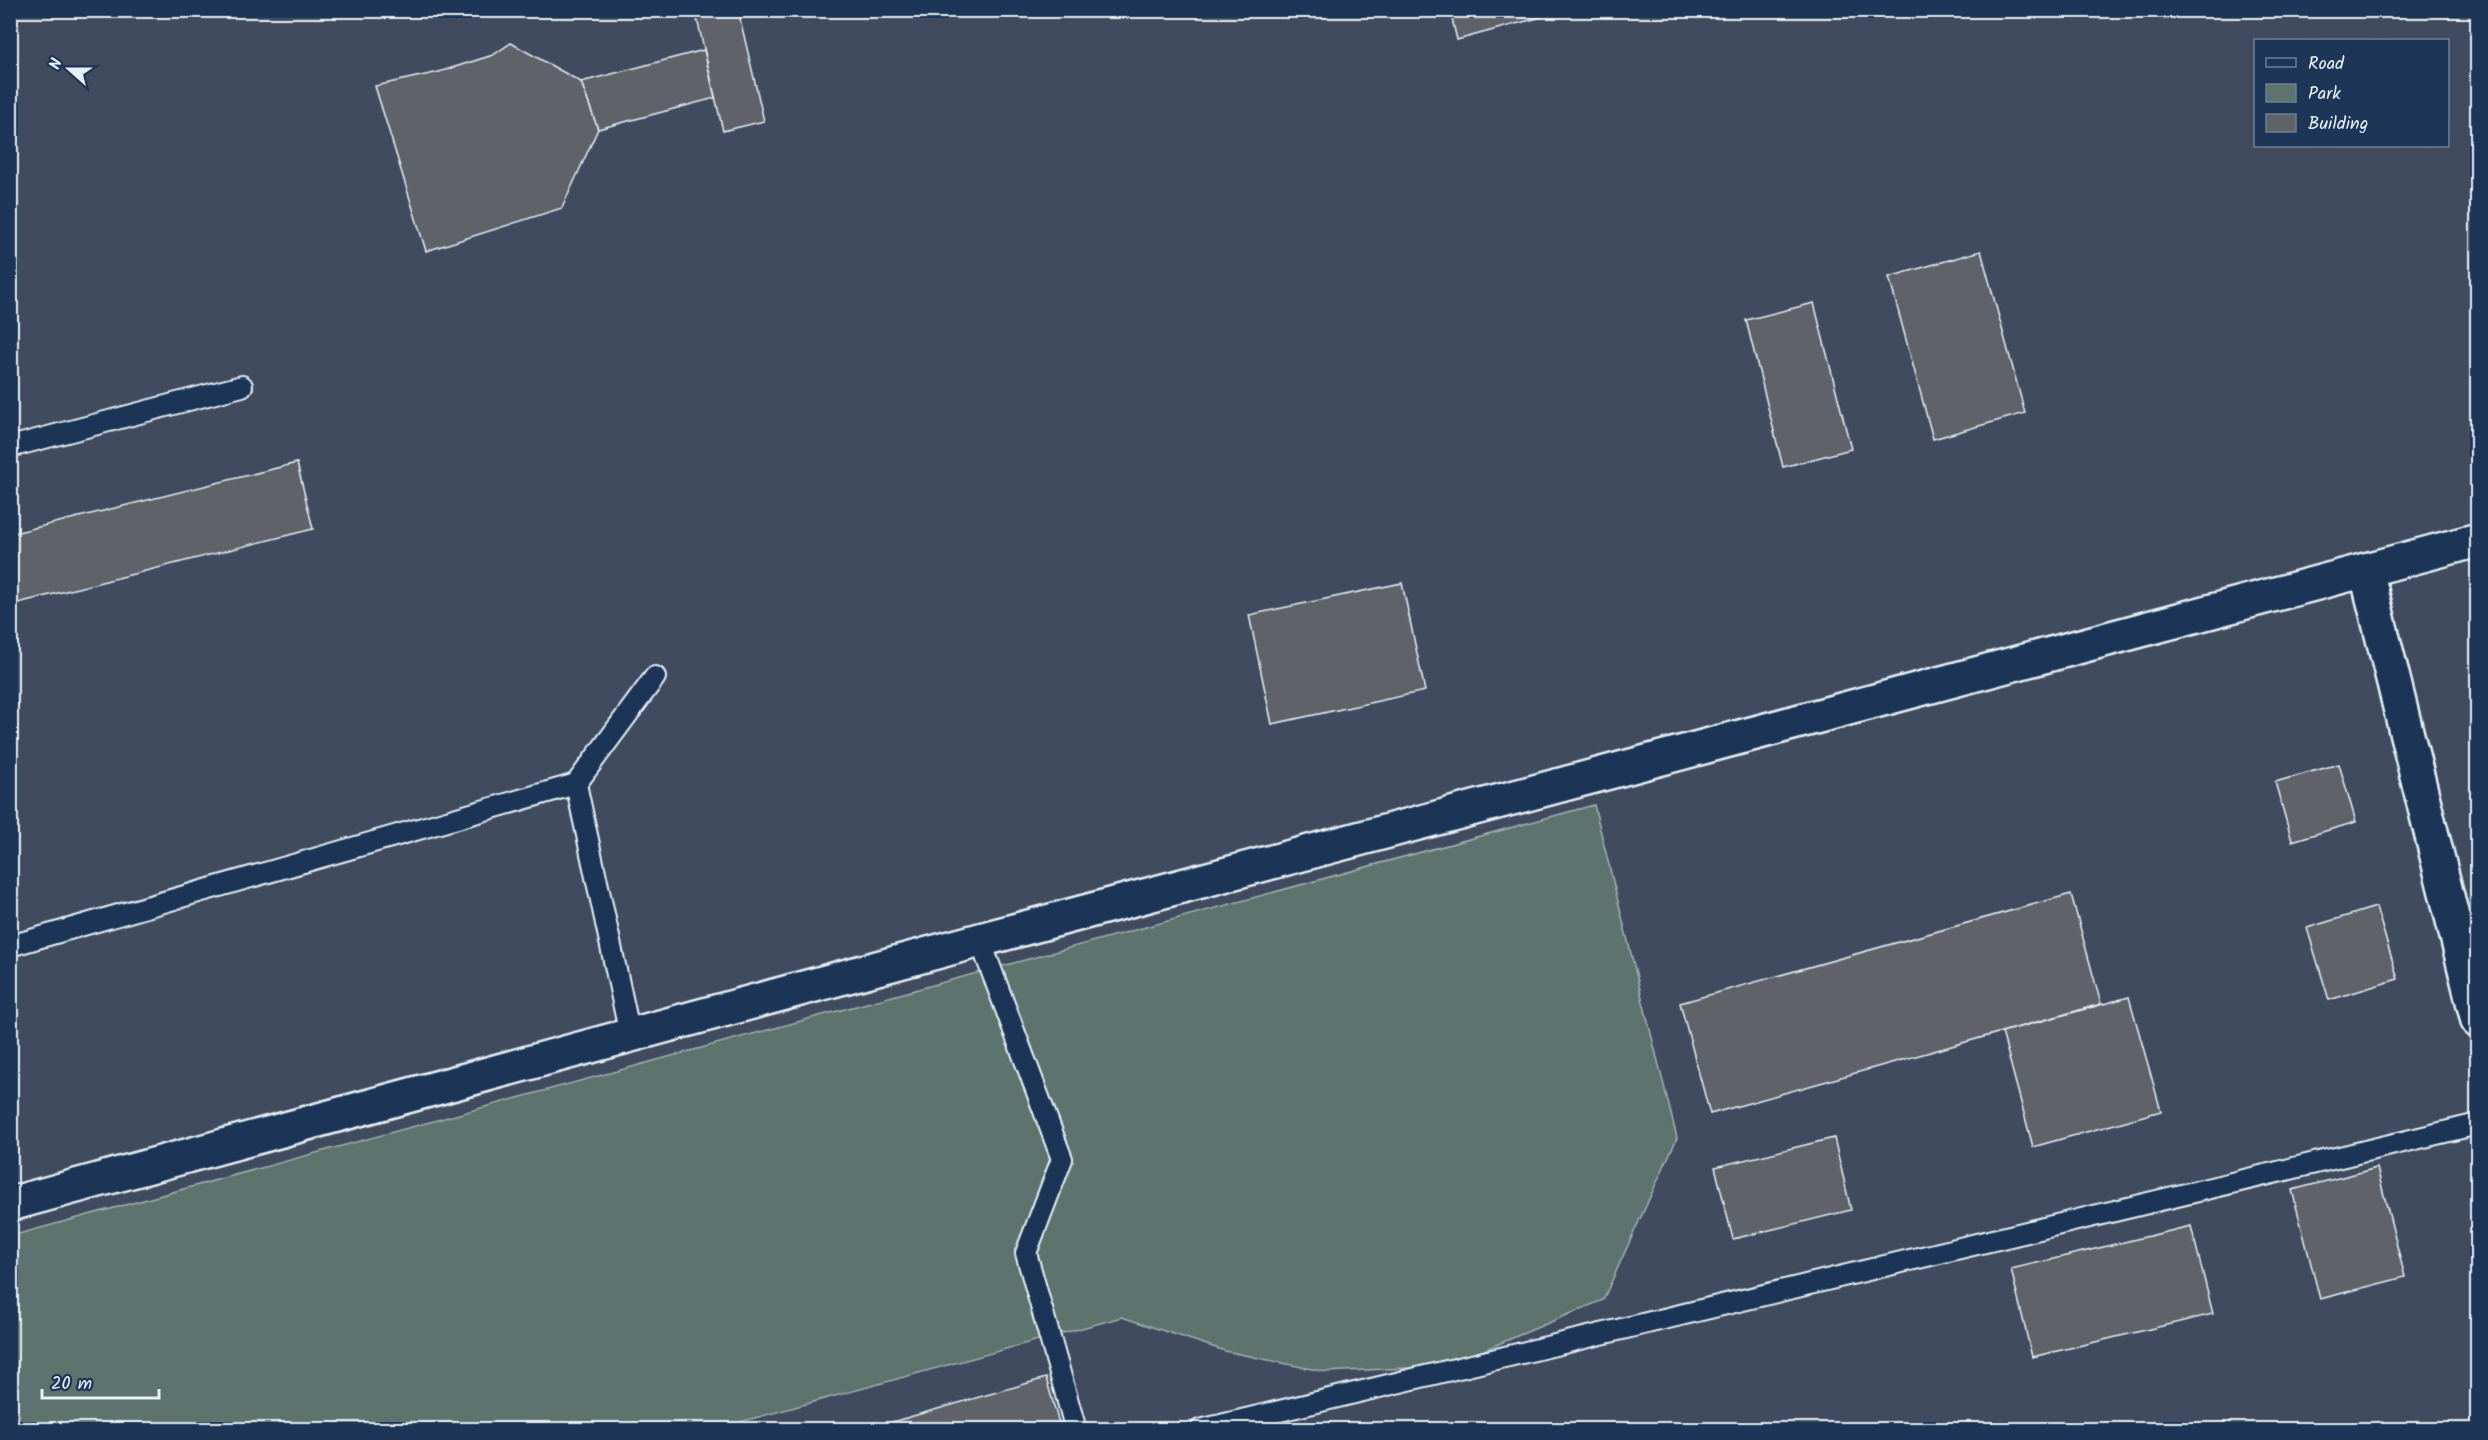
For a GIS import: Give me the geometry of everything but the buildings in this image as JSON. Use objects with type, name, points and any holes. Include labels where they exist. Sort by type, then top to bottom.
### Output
[{"type":"street","points":[[10,1204],[980,940],[2478,540]]},
{"type":"street","points":[[2366,570],[2478,1021]]},
{"type":"lane","points":[[10,447],[242,386]]},
{"type":"lane","points":[[10,946],[576,784],[655,677]]},
{"type":"lane","points":[[576,784],[630,1035]]},
{"type":"lane","points":[[980,940],[1062,1159],[1026,1253],[1076,1430]]},
{"type":"lane","points":[[1200,1430],[2478,1124]]},
{"type":"shaded area","points":[[10,11],[2477,11],[2477,1429],[11,1429]]},
{"type":"green space","points":[[1594,805],[1677,1138],[1603,1300],[1446,1366],[1326,1372],[1225,1351],[1122,1317],[715,1429],[11,1430],[11,1236]]}]
